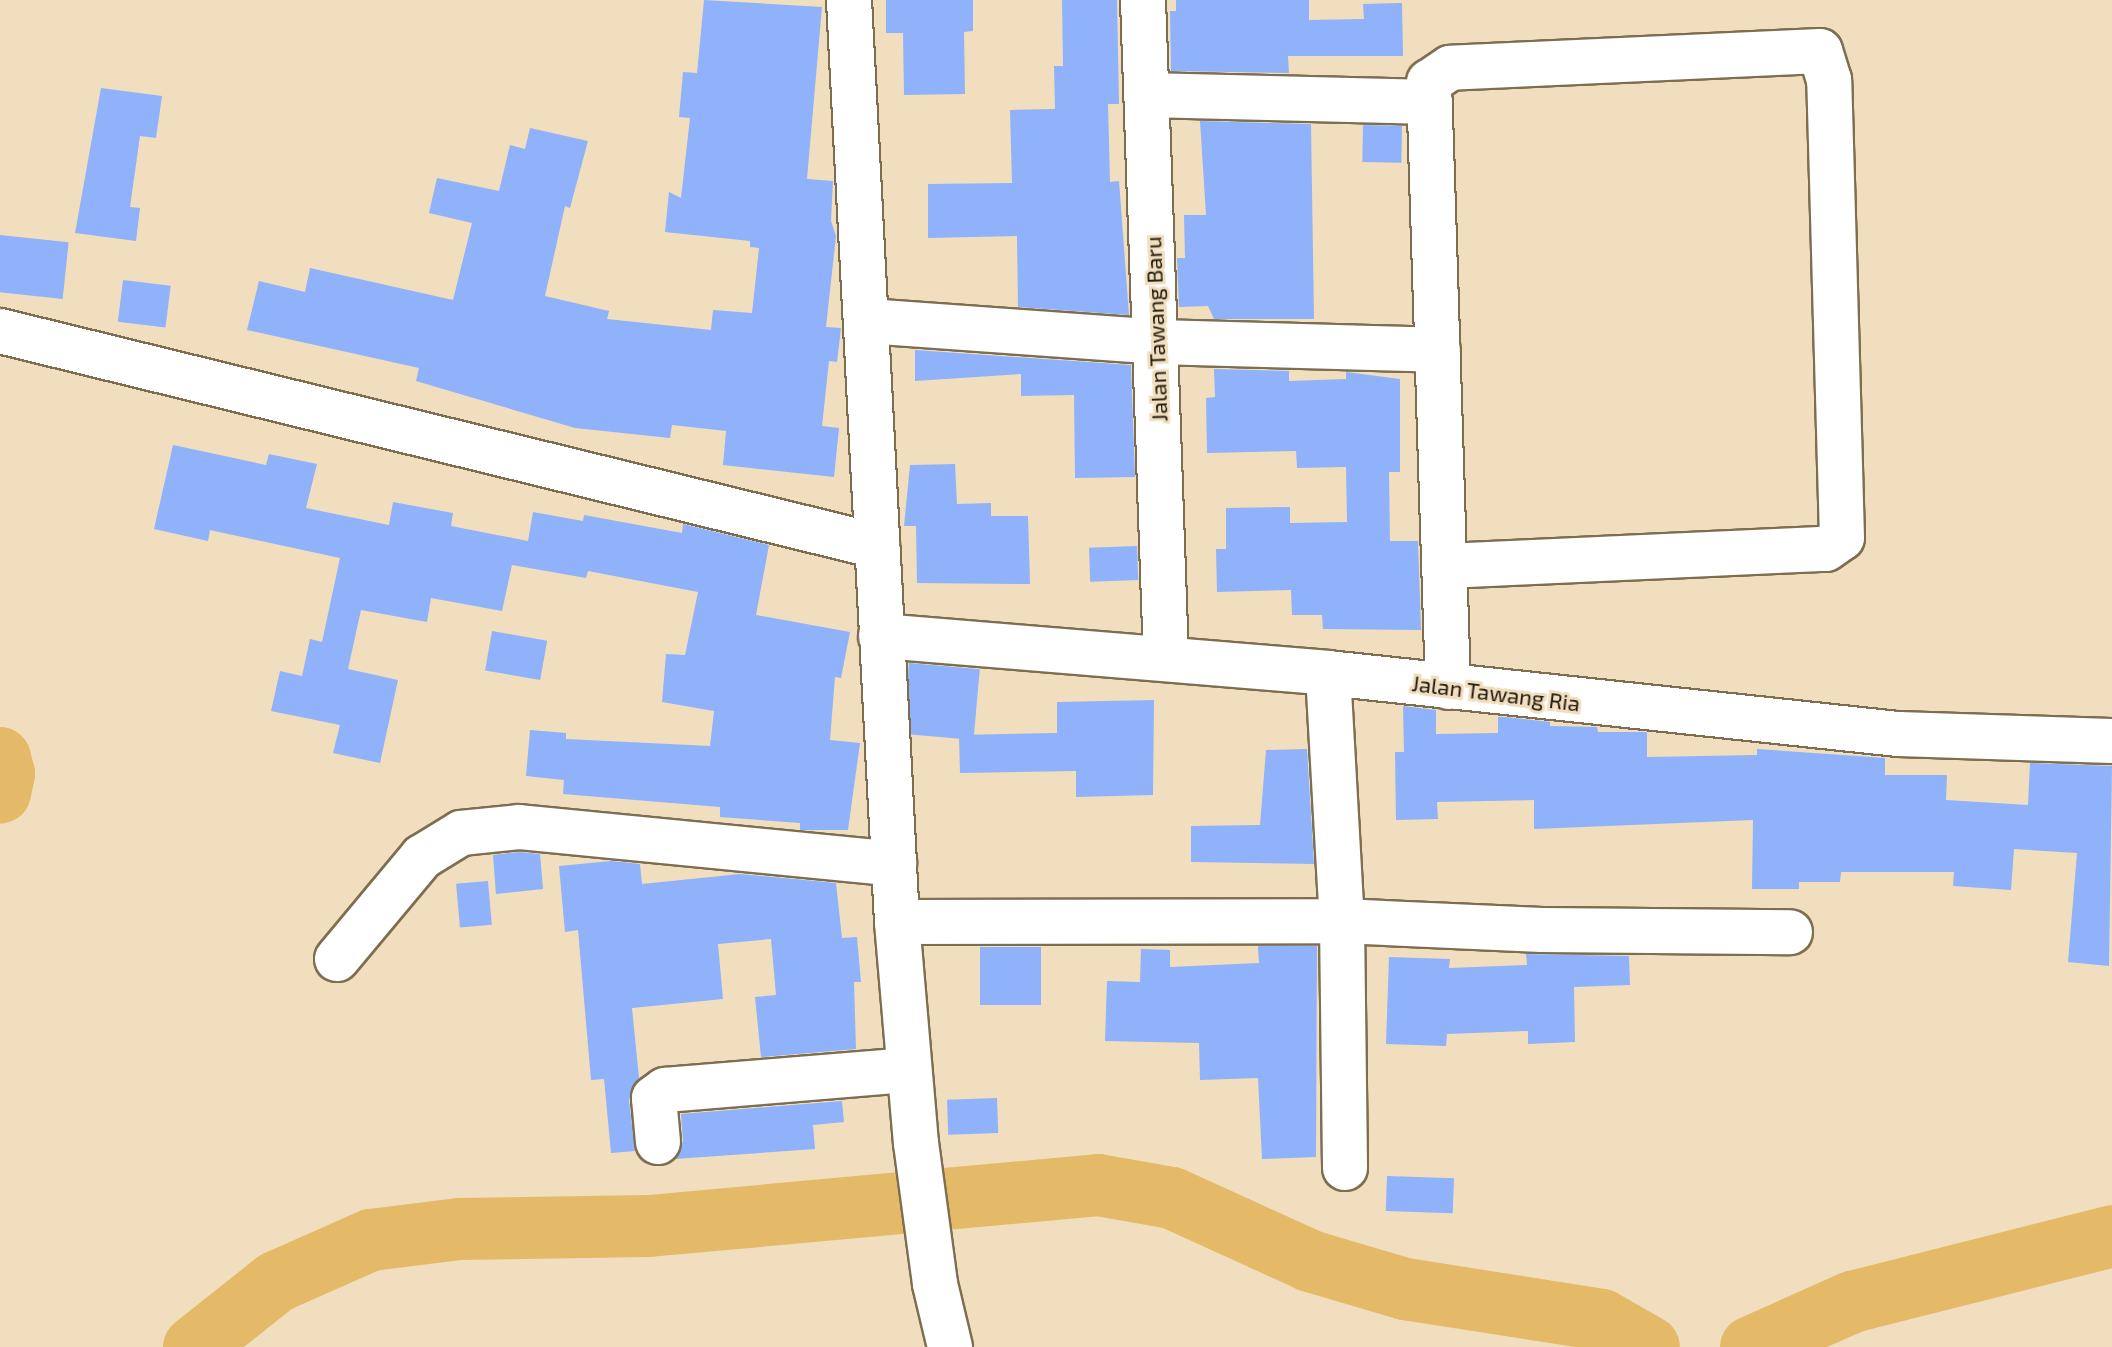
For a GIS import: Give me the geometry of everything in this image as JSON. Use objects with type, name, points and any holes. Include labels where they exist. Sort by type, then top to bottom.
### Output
[{"type":"street","points":[[849,0],[897,922],[916,1143],[935,1284],[950,1347]]},
{"type":"street","name":"Jalan Tawang Baru","points":[[1143,0],[1166,658]]},
{"type":"street","points":[[1445,566],[1833,547],[1842,538],[1841,402],[1829,80],[1820,51],[1450,68],[1429,82],[1448,687]]},
{"type":"street","points":[[1148,95],[1430,102]]},
{"type":"street","points":[[867,321],[1157,342],[1438,350]]},
{"type":"street","points":[[0,331],[877,546]]},
{"type":"street","name":"Jalan Tawang Ria","points":[[881,636],[1328,673],[1898,734],[2112,741]]},
{"type":"street","points":[[1328,673],[1342,921],[1345,1168]]},
{"type":"street","points":[[337,959],[422,857],[461,833],[519,827],[894,864]]},
{"type":"street","points":[[897,922],[1342,921],[1542,930],[1790,932]]},
{"type":"street","points":[[658,1142],[654,1098],[665,1090],[909,1070]]},
{"type":"building","points":[[704,0],[822,7],[807,179],[833,181],[831,221],[836,236],[826,327],[841,328],[837,362],[829,361],[822,426],[839,428],[834,477],[723,465],[726,431],[672,425],[670,438],[575,428],[416,381],[419,368],[247,330],[259,281],[305,292],[310,268],[453,300],[472,223],[429,213],[437,178],[499,191],[510,145],[525,149],[530,128],[588,141],[570,208],[565,206],[545,296],[609,311],[607,319],[711,330],[713,310],[752,313],[759,248],[750,247],[750,241],[665,232],[669,192],[681,198],[690,118],[679,117],[683,72],[697,73]]},
{"type":"building","points":[[886,0],[973,0],[973,31],[964,32],[965,94],[904,95],[903,33],[886,33]]},
{"type":"building","points":[[1062,0],[1117,0],[1119,104],[1108,104],[1110,182],[1119,181],[1129,315],[1018,307],[1017,236],[928,238],[928,184],[1012,183],[1010,110],[1055,109],[1054,66],[1063,66]]},
{"type":"building","points":[[1176,0],[1309,0],[1309,20],[1364,19],[1363,4],[1402,3],[1403,56],[1288,56],[1289,73],[1171,71],[1170,11],[1176,11]]},
{"type":"building","points":[[101,88],[162,96],[156,138],[140,136],[130,207],[140,208],[136,241],[75,233]]},
{"type":"building","points":[[1200,121],[1311,124],[1314,319],[1214,319],[1208,306],[1179,307],[1177,258],[1185,258],[1184,215],[1206,215]]},
{"type":"building","points":[[1363,125],[1402,126],[1401,163],[1362,162]]},
{"type":"building","points":[[0,235],[69,242],[63,299],[0,292]]},
{"type":"building","points":[[123,280],[171,286],[166,328],[118,322]]},
{"type":"building","points":[[915,350],[1131,365],[1135,477],[1075,478],[1074,395],[1021,396],[1021,374],[915,381]]},
{"type":"building","points":[[1214,369],[1289,371],[1289,381],[1346,379],[1346,372],[1400,379],[1400,472],[1389,472],[1390,541],[1418,541],[1421,630],[1323,629],[1322,615],[1292,615],[1291,590],[1217,592],[1216,549],[1226,549],[1226,508],[1290,507],[1290,523],[1347,522],[1346,467],[1297,468],[1296,451],[1207,453],[1206,398],[1215,397]]},
{"type":"building","points":[[173,445],[266,465],[269,454],[317,464],[306,508],[389,525],[393,502],[453,513],[451,526],[528,541],[533,512],[583,521],[584,515],[682,533],[683,524],[769,545],[756,615],[850,632],[841,678],[835,677],[830,740],[860,743],[848,830],[800,830],[800,823],[720,817],[720,807],[563,794],[564,780],[526,776],[530,730],[566,733],[566,739],[710,746],[714,711],[662,702],[666,654],[685,655],[698,592],[588,571],[586,578],[512,565],[502,611],[431,598],[427,622],[361,610],[348,669],[398,680],[380,763],[333,753],[340,725],[271,711],[280,671],[302,676],[310,639],[322,642],[340,558],[210,530],[208,541],[154,529]]},
{"type":"building","points":[[955,464],[957,504],[991,503],[991,516],[1028,516],[1030,584],[917,583],[916,526],[904,526],[910,465]]},
{"type":"building","points":[[1137,546],[1138,580],[1090,582],[1089,548]]},
{"type":"building","points":[[492,631],[547,641],[540,680],[485,670]]},
{"type":"building","points":[[909,663],[980,669],[974,740],[903,734]]},
{"type":"building","points":[[1154,700],[1153,795],[1076,797],[1076,771],[960,773],[959,735],[1057,733],[1057,702]]},
{"type":"building","points":[[1403,706],[1436,710],[1436,734],[1498,733],[1498,717],[1550,722],[1550,726],[1597,727],[1598,732],[1647,732],[1647,757],[1757,755],[1757,749],[1885,758],[1885,775],[1947,775],[1946,800],[2028,805],[2030,763],[2112,766],[2109,966],[2068,962],[2077,853],[2014,849],[2011,890],[1953,886],[1954,872],[1841,872],[1840,882],[1799,882],[1799,889],[1752,889],[1753,820],[1534,829],[1534,800],[1437,802],[1438,819],[1396,820],[1395,752],[1404,752]]},
{"type":"building","points":[[1307,749],[1314,864],[1191,862],[1191,826],[1260,825],[1266,750]]},
{"type":"building","points":[[519,852],[540,854],[543,889],[496,894],[493,855]]},
{"type":"building","points":[[611,861],[640,864],[642,884],[740,874],[836,883],[842,938],[857,937],[861,982],[854,982],[856,1049],[761,1057],[755,997],[776,995],[771,939],[718,944],[723,999],[632,1008],[639,1078],[629,1100],[635,1151],[611,1153],[604,1079],[591,1080],[578,930],[565,932],[559,866]]},
{"type":"building","points":[[488,881],[492,925],[460,928],[456,884]]},
{"type":"building","points":[[1258,946],[1317,946],[1316,1157],[1262,1159],[1258,1078],[1200,1080],[1199,1043],[1105,1041],[1107,981],[1140,982],[1141,949],[1170,950],[1170,967],[1259,963]]},
{"type":"building","points":[[980,947],[1041,947],[1041,1005],[980,1005]]},
{"type":"building","points":[[1526,954],[1629,956],[1630,985],[1574,987],[1575,1042],[1528,1044],[1528,1031],[1447,1034],[1446,1046],[1386,1044],[1389,957],[1450,959],[1449,968],[1527,965]]},
{"type":"building","points":[[997,1098],[998,1133],[948,1135],[947,1100]]},
{"type":"building","points":[[842,1101],[844,1122],[813,1125],[815,1149],[675,1159],[683,1141],[681,1114]]},
{"type":"building","points":[[1387,1176],[1454,1178],[1453,1213],[1386,1211]]},
{"type":"waterway","points":[[0,758],[4,774],[0,793]]},
{"type":"waterway","points":[[194,1347],[276,1282],[371,1240],[459,1229],[649,1226],[1098,1185],[1172,1198],[1310,1261],[1405,1289],[1602,1320],[1649,1347]]},
{"type":"waterway","points":[[1751,1347],[1852,1302],[2112,1236]]}]
